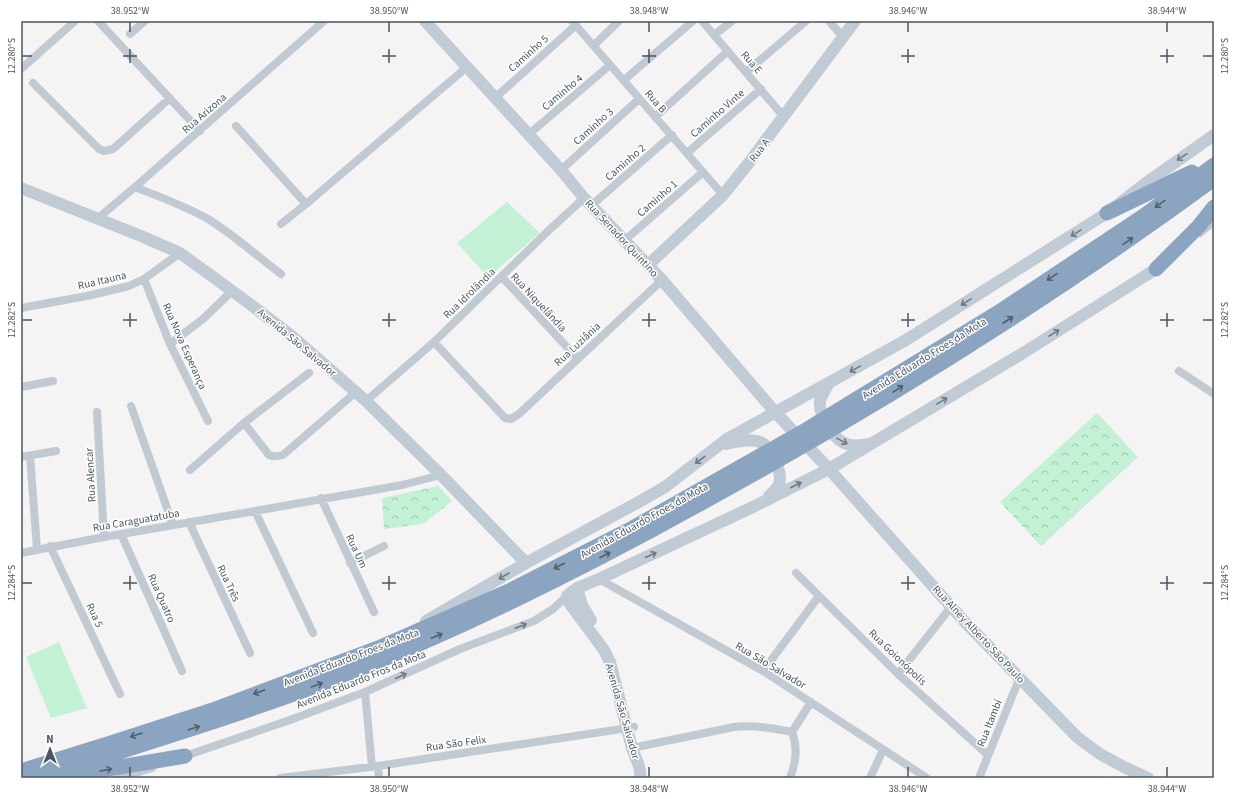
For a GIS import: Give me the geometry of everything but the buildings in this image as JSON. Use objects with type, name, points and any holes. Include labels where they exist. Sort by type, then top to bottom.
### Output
[{"type":"highway","points":[[1107,213],[1195,171],[1214,157]]},
{"type":"highway","name":"Avenida Eduardo Froes da Mota","points":[[863,403],[1142,217],[1214,165]]},
{"type":"highway","name":"Avenida Eduardo Froes da Mota","points":[[37,778],[242,712],[354,672],[475,620],[566,575],[636,539],[745,472],[863,403],[978,340],[1086,270],[1214,179]]},
{"type":"highway","points":[[1156,269],[1199,226],[1214,207]]},
{"type":"highway","name":"Avenida Eduardo Froes da Mota","points":[[21,771],[213,710],[378,648],[429,627],[525,583],[745,472]]},
{"type":"highway","points":[[54,778],[185,756]]},
{"type":"street","points":[[21,69],[75,21]]},
{"type":"street","points":[[98,21],[200,131]]},
{"type":"street","points":[[130,34],[145,21]]},
{"type":"street","name":"Rua Arizona","points":[[97,219],[200,131],[324,21]]},
{"type":"street","name":"Rua Senador Quintino","points":[[425,21],[588,201],[662,280],[775,412],[829,469]]},
{"type":"street","points":[[594,45],[619,21]]},
{"type":"street","points":[[624,80],[693,21]]},
{"type":"street","name":"Rua E","points":[[702,21],[784,117]]},
{"type":"street","points":[[714,35],[732,21]]},
{"type":"street","points":[[746,72],[806,21]]},
{"type":"street","points":[[829,21],[842,37]]},
{"type":"street","name":"Rua A","points":[[648,265],[723,195],[784,117],[855,21]]},
{"type":"street","name":"Rua B","points":[[574,23],[723,195]]},
{"type":"street","name":"Caminho 5","points":[[494,98],[574,23]]},
{"type":"street","points":[[655,117],[728,51]]},
{"type":"street","name":"Caminho 4","points":[[528,135],[610,65]]},
{"type":"street","points":[[281,224],[467,67]]},
{"type":"street","points":[[33,83],[99,149],[104,151],[113,149],[170,98]]},
{"type":"street","name":"Caminho Vinte","points":[[687,153],[761,89]]},
{"type":"street","name":"Caminho 3","points":[[561,170],[639,99]]},
{"type":"street","points":[[236,126],[306,204]]},
{"type":"street","points":[[378,648],[526,563],[665,487],[727,439],[906,340],[1107,213],[1146,182],[1214,135]]},
{"type":"street","name":"Caminho 2","points":[[588,201],[672,136]]},
{"type":"street","name":"Caminho 1","points":[[625,240],[703,172]]},
{"type":"street","points":[[135,187],[181,205],[208,219],[281,274]]},
{"type":"street","name":"Avenida São Salvador","points":[[21,188],[141,236],[180,254],[232,291],[293,337],[366,401],[441,475],[526,563]]},
{"type":"street","name":"Rua Idrolândia","points":[[366,401],[434,342],[502,277],[588,201]]},
{"type":"street","points":[[567,596],[577,588],[755,506],[829,469],[1023,353],[1156,269],[1214,222]]},
{"type":"street","name":"Rua Itauna","points":[[21,308],[117,290],[129,286],[144,279],[180,254]]},
{"type":"street","name":"Rua Niquelândia","points":[[502,277],[578,359]]},
{"type":"street","name":"Rua Nova Esperança","points":[[144,279],[170,344],[208,421]]},
{"type":"street","name":"Rua Luziânia","points":[[434,342],[505,418],[511,419],[519,414],[662,280]]},
{"type":"street","points":[[170,344],[203,319],[232,291]]},
{"type":"street","points":[[1179,370],[1214,394]]},
{"type":"street","points":[[190,470],[244,423],[309,373]]},
{"type":"street","points":[[21,387],[52,381]]},
{"type":"street","points":[[828,384],[820,401],[820,409],[836,438],[846,444],[859,446],[870,444]]},
{"type":"street","points":[[244,423],[269,454],[278,457],[283,455],[356,392]]},
{"type":"street","points":[[791,429],[788,414],[792,404]]},
{"type":"street","points":[[132,406],[173,525]]},
{"type":"street","name":"Rua Alencar","points":[[97,412],[104,536]]},
{"type":"street","points":[[718,446],[738,442],[761,442],[773,457],[778,466],[780,479],[779,485],[775,491],[755,506]]},
{"type":"street","points":[[21,457],[56,451]]},
{"type":"street","points":[[30,456],[37,549]]},
{"type":"street","points":[[812,477],[818,469],[818,457]]},
{"type":"street","points":[[838,478],[836,468],[841,462]]},
{"type":"street","name":"Rua Alney Alberto São Paulo","points":[[829,469],[952,606],[1077,737],[1100,754],[1148,778]]},
{"type":"street","name":"Rua Caraguatatuba","points":[[21,553],[104,536],[402,485],[441,475]]},
{"type":"street","name":"Rua Um","points":[[321,498],[374,612]]},
{"type":"street","points":[[255,511],[313,633]]},
{"type":"street","name":"Rua Três","points":[[189,522],[250,653]]},
{"type":"street","name":"Rua Quatro","points":[[121,534],[182,671]]},
{"type":"street","name":"Rua 5","points":[[50,546],[120,694]]},
{"type":"street","points":[[350,563],[384,546]]},
{"type":"street","name":"Rua Goionópolis","points":[[796,573],[898,674],[988,755]]},
{"type":"street","name":"Rua São Salvador","points":[[599,579],[763,671],[927,778]]},
{"type":"street","name":"Avenida São Salvador","points":[[577,588],[583,608],[614,652],[640,772]]},
{"type":"street","name":"Avenida São Salvador","points":[[567,596],[570,604],[581,616],[604,650],[620,683]]},
{"type":"street","name":"Avenida Eduardo Fros da Mota","points":[[119,778],[133,776],[365,692],[460,649],[534,621],[553,609],[567,596]]},
{"type":"street","points":[[763,671],[819,596]]},
{"type":"street","points":[[898,674],[952,606]]},
{"type":"street","name":"Rua Itambí","points":[[979,778],[1020,677]]},
{"type":"street","points":[[365,692],[375,766],[379,778]]},
{"type":"street","points":[[792,732],[811,702]]},
{"type":"street","points":[[635,748],[734,727],[765,727],[792,732]]},
{"type":"street","name":"Rua São Felix","points":[[280,778],[375,766],[630,728]]},
{"type":"street","points":[[790,778],[796,751],[795,740],[792,732]]},
{"type":"street","points":[[870,778],[883,750]]},
{"type":"green space","points":[[507,202],[540,233],[488,277],[457,243]]},
{"type":"green space","points":[[1097,413],[1138,457],[1041,546],[1000,502]]},
{"type":"green space","points":[[438,486],[452,501],[423,524],[384,529],[382,498]]},
{"type":"green space","points":[[59,642],[87,708],[51,718],[26,657]]}]
